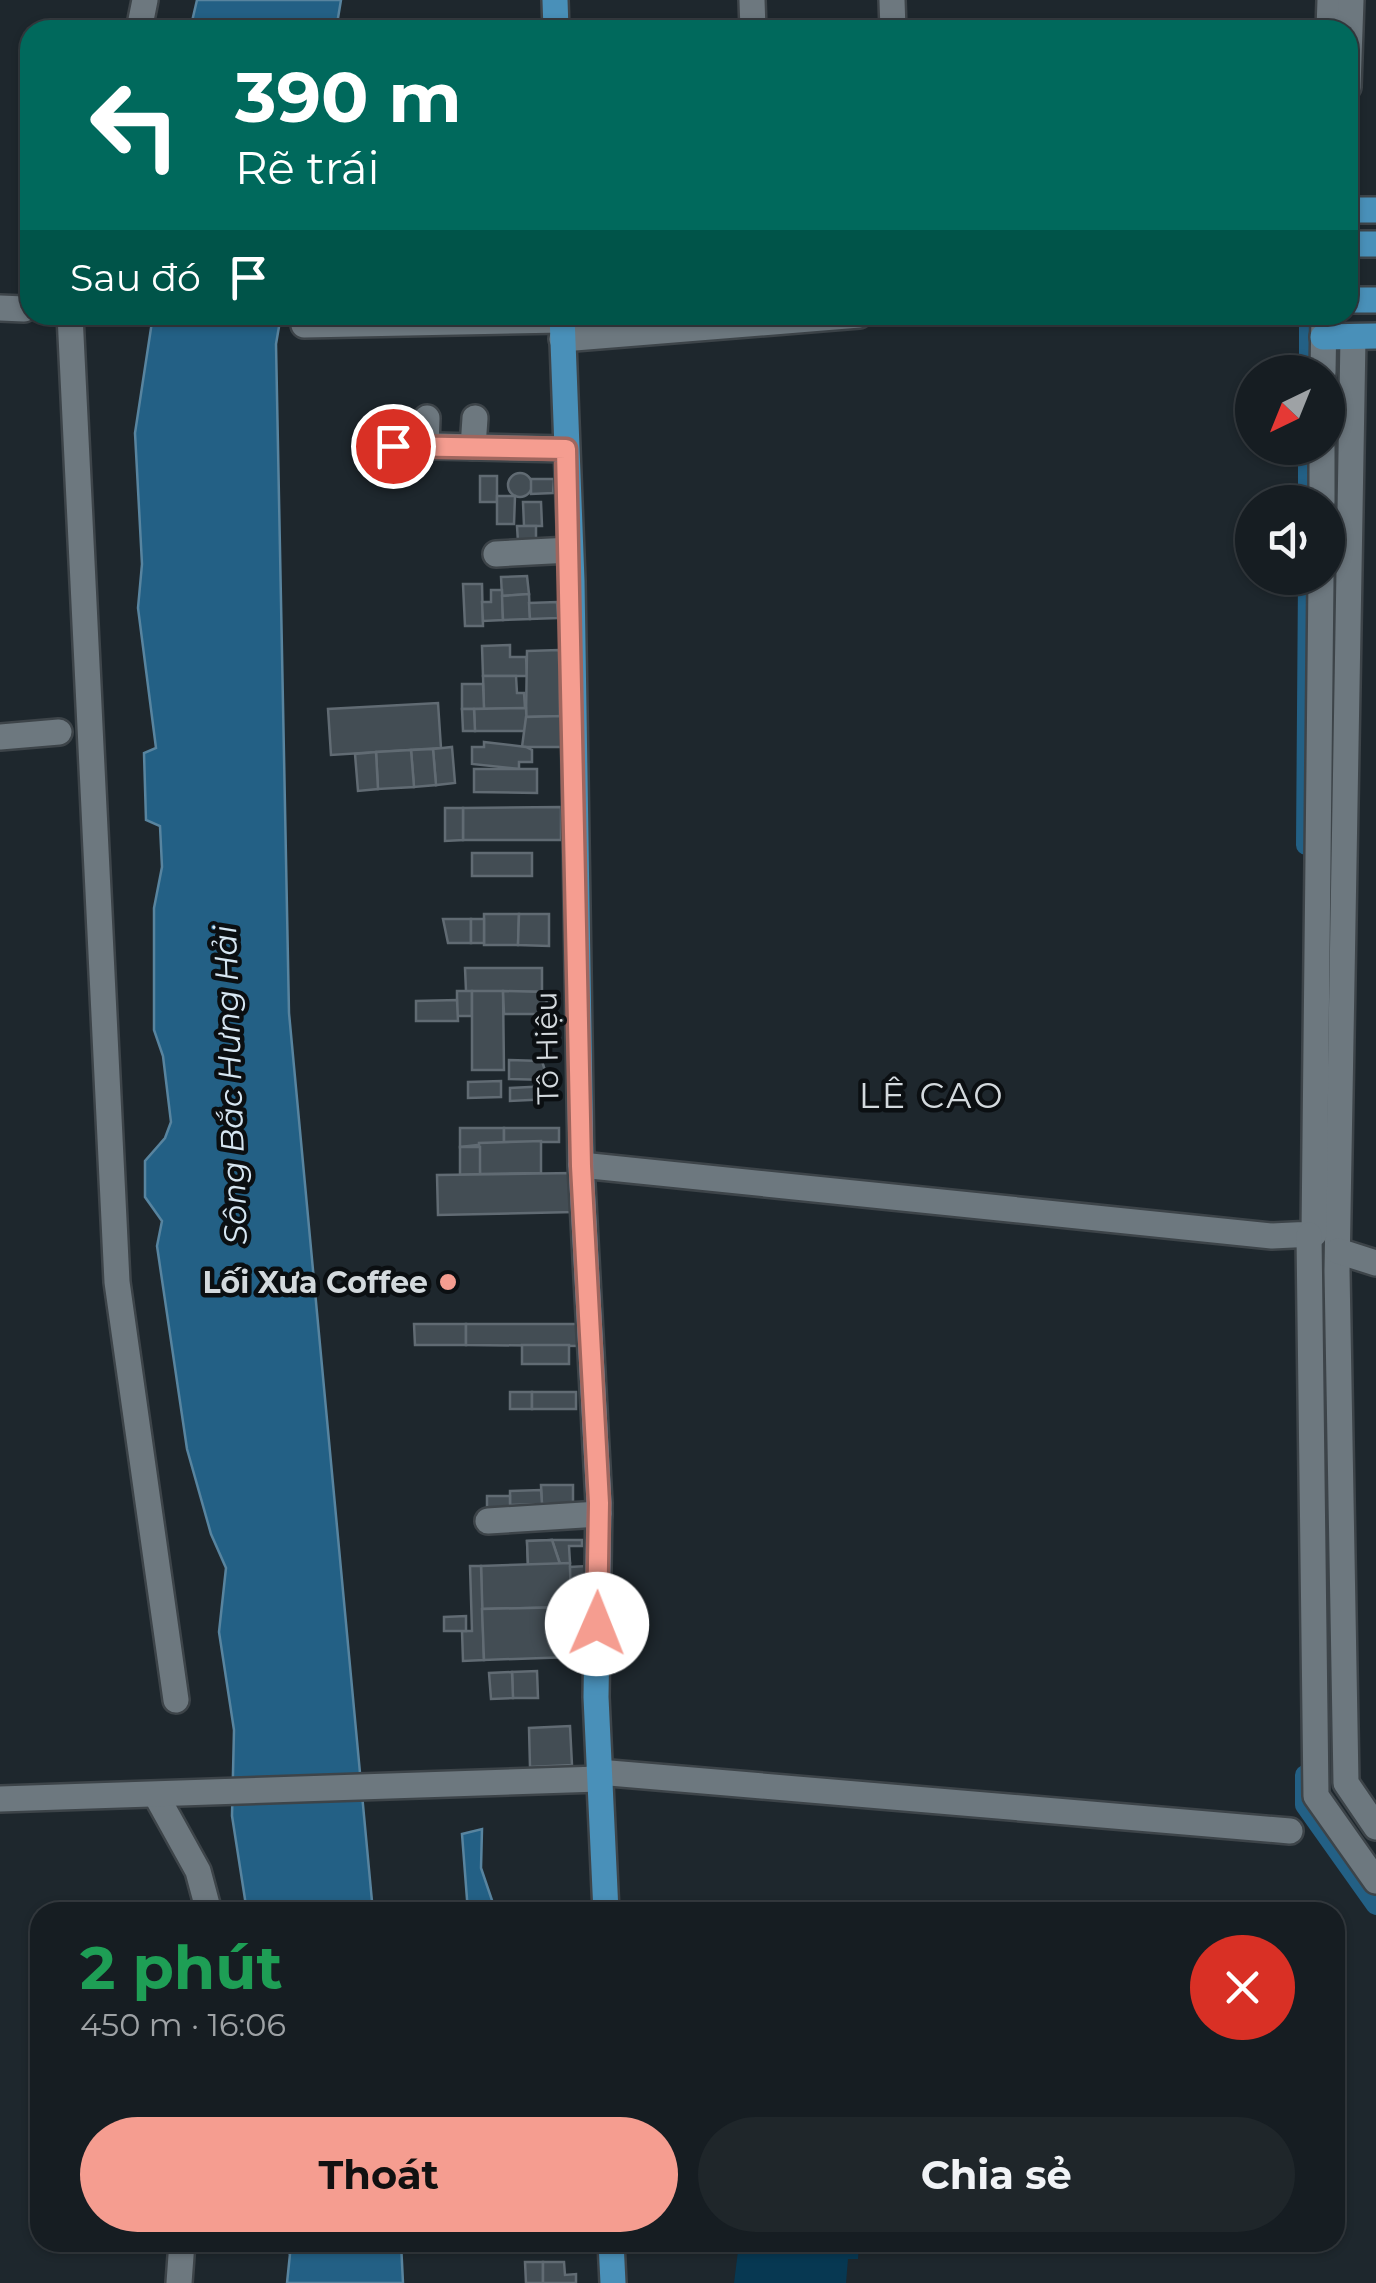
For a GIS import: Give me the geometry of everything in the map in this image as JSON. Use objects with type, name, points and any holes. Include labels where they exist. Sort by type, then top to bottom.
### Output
[{"type":"main road","name":"Tô Hiệu","points":[[562,325],[581,1166],[600,1514],[598,1775],[605,1902]]},
{"type":"main road","points":[[1324,326],[1365,336]]},
{"type":"main road","points":[[611,2252],[613,2283]]},
{"type":"street","points":[[70,325],[116,1268],[176,1700]]},
{"type":"street","points":[[304,325],[562,325]]},
{"type":"street","points":[[1323,355],[1324,326]]},
{"type":"street","points":[[1365,336],[1320,1222],[1338,1251],[1346,1783],[1376,1827]]},
{"type":"street","points":[[426,446],[427,418]]},
{"type":"street","points":[[472,447],[475,418]]},
{"type":"street","points":[[393,446],[566,449]]},
{"type":"street","points":[[496,554],[570,550]]},
{"type":"street","points":[[1321,595],[1316,1796],[1376,1882]]},
{"type":"street","points":[[0,737],[59,732]]},
{"type":"street","points":[[581,1166],[1252,1234],[1320,1222]]},
{"type":"street","points":[[1338,1251],[1376,1263]]},
{"type":"street","points":[[488,1521],[600,1514]]},
{"type":"street","points":[[0,1800],[193,1796],[598,1775],[1290,1831]]},
{"type":"street","points":[[157,1797],[198,1870],[206,1902]]},
{"type":"street","points":[[179,2283],[181,2252]]},
{"type":"shaded area","points":[[738,2252],[858,2252],[858,2259],[848,2259],[846,2283],[734,2283]]},
{"type":"water","points":[[197,0],[341,0],[338,20],[192,20]]},
{"type":"water","name":"Sông Bắc Hưng Hải","points":[[151,325],[279,325],[276,344],[289,1013],[372,1902],[245,1902],[232,1816],[234,1730],[219,1632],[226,1568],[211,1534],[187,1449],[157,1246],[162,1221],[145,1197],[145,1161],[165,1138],[171,1122],[163,1056],[154,1030],[154,908],[162,867],[160,826],[146,820],[144,753],[156,748],[138,608],[142,564],[135,433]]},
{"type":"water","points":[[482,1829],[481,1868],[493,1902],[467,1902],[462,1834]]},
{"type":"water","points":[[287,2252],[401,2252],[403,2283],[287,2283]]},
{"type":"building","points":[[520,473],[532,485],[520,497],[508,485]]},
{"type":"building","points":[[480,476],[497,476],[497,502],[480,502]]},
{"type":"building","points":[[531,479],[554,479],[553,493],[531,494]]},
{"type":"building","points":[[497,496],[515,496],[514,524],[497,524]]},
{"type":"building","points":[[523,502],[541,502],[542,526],[524,526]]},
{"type":"building","points":[[517,526],[536,526],[536,542],[518,542]]},
{"type":"building","points":[[527,576],[529,594],[502,596],[501,577]]},
{"type":"building","points":[[463,584],[482,584],[483,626],[465,626]]},
{"type":"building","points":[[491,590],[502,590],[503,620],[483,621],[482,602],[491,602]]},
{"type":"building","points":[[529,594],[530,619],[503,620],[502,596]]},
{"type":"building","points":[[557,602],[558,618],[530,619],[529,603]]},
{"type":"building","points":[[510,645],[510,657],[526,657],[527,676],[483,676],[482,646]]},
{"type":"building","points":[[559,650],[560,716],[526,717],[527,651]]},
{"type":"building","points":[[483,676],[516,676],[517,693],[524,693],[525,708],[484,709]]},
{"type":"building","points":[[462,684],[483,684],[484,709],[462,709]]},
{"type":"building","points":[[438,703],[441,748],[331,755],[328,709]]},
{"type":"building","points":[[526,708],[527,731],[475,731],[474,709]]},
{"type":"building","points":[[462,709],[474,709],[475,731],[463,731]]},
{"type":"building","points":[[562,716],[563,747],[522,747],[526,717]]},
{"type":"building","points":[[484,742],[526,747],[532,750],[532,762],[519,762],[519,769],[472,764],[472,747],[484,747]]},
{"type":"building","points":[[452,747],[455,783],[436,785],[433,749]]},
{"type":"building","points":[[433,749],[436,785],[414,787],[411,750]]},
{"type":"building","points":[[411,750],[414,787],[378,789],[376,752]]},
{"type":"building","points":[[376,752],[378,789],[358,791],[355,754]]},
{"type":"building","points":[[474,769],[537,769],[537,793],[474,792]]},
{"type":"building","points":[[561,807],[561,840],[463,840],[463,808]]},
{"type":"building","points":[[445,808],[463,808],[463,840],[445,841]]},
{"type":"building","points":[[472,853],[532,853],[532,876],[472,876]]},
{"type":"building","points":[[484,914],[519,914],[518,945],[484,945]]},
{"type":"building","points":[[519,914],[549,914],[549,946],[518,945]]},
{"type":"building","points":[[443,919],[471,919],[471,943],[448,943]]},
{"type":"building","points":[[471,919],[484,919],[484,943],[471,943]]},
{"type":"building","points":[[465,968],[542,968],[542,992],[466,991]]},
{"type":"building","points":[[457,991],[472,991],[472,1016],[457,1016]]},
{"type":"building","points":[[472,991],[503,991],[504,1070],[472,1070]]},
{"type":"building","points":[[503,991],[547,992],[546,1014],[504,1014]]},
{"type":"building","points":[[457,1000],[458,1021],[416,1021],[416,1001]]},
{"type":"building","points":[[509,1060],[542,1061],[548,1080],[509,1079]]},
{"type":"building","points":[[501,1081],[501,1097],[468,1098],[468,1082]]},
{"type":"building","points":[[549,1086],[550,1099],[510,1101],[510,1088]]},
{"type":"building","points":[[460,1128],[504,1128],[504,1142],[460,1147]]},
{"type":"building","points":[[504,1128],[559,1128],[559,1142],[504,1142]]},
{"type":"building","points":[[541,1141],[541,1173],[480,1174],[479,1143]]},
{"type":"building","points":[[460,1147],[480,1147],[480,1174],[460,1175]]},
{"type":"building","points":[[572,1173],[573,1212],[438,1215],[437,1175]]},
{"type":"building","points":[[414,1324],[466,1324],[466,1345],[415,1345]]},
{"type":"building","points":[[466,1324],[581,1324],[581,1346],[466,1345]]},
{"type":"building","points":[[522,1345],[569,1345],[569,1364],[522,1364]]},
{"type":"building","points":[[510,1392],[532,1392],[532,1409],[510,1409]]},
{"type":"building","points":[[532,1392],[576,1392],[576,1409],[532,1409]]},
{"type":"building","points":[[541,1485],[573,1485],[573,1503],[542,1504]]},
{"type":"building","points":[[541,1490],[542,1504],[510,1505],[510,1491]]},
{"type":"building","points":[[487,1496],[510,1496],[510,1507],[487,1508]]},
{"type":"building","points":[[552,1540],[560,1564],[528,1565],[527,1541]]},
{"type":"building","points":[[552,1540],[582,1540],[582,1546],[569,1546],[570,1563],[560,1564]]},
{"type":"building","points":[[552,1540],[560,1564],[528,1565],[527,1541]]},
{"type":"building","points":[[570,1563],[571,1607],[482,1609],[481,1566]]},
{"type":"building","points":[[470,1566],[481,1566],[484,1660],[463,1661],[462,1631],[472,1631]]},
{"type":"building","points":[[587,1566],[589,1657],[572,1657],[570,1567]]},
{"type":"building","points":[[571,1607],[572,1657],[484,1660],[482,1609]]},
{"type":"building","points":[[466,1616],[466,1631],[444,1631],[444,1617]]},
{"type":"building","points":[[537,1671],[538,1698],[513,1698],[512,1672]]},
{"type":"building","points":[[512,1672],[513,1698],[491,1699],[489,1673]]},
{"type":"building","points":[[570,1726],[572,1765],[530,1767],[529,1728]]},
{"type":"building","points":[[525,2262],[543,2262],[543,2283],[526,2283]]},
{"type":"building","points":[[543,2262],[564,2262],[565,2275],[576,2274],[576,2283],[543,2283]]},
{"type":"waterway","points":[[1309,325],[1309,355]]},
{"type":"waterway","points":[[1308,465],[1308,485]]},
{"type":"waterway","points":[[1306,845],[1308,595]]},
{"type":"waterway","points":[[1305,1775],[1305,1805],[1376,1905]]},
{"type":"place","name":"Lối Xưa Coffee","points":[[448,1282]]},
{"type":"district","name":"LÊ CAO","points":[[932,1095]]},
{"type":"route","points":[[393,446],[566,449],[572,581],[581,1166],[589,1257],[599,1503],[597,1624]]}]
